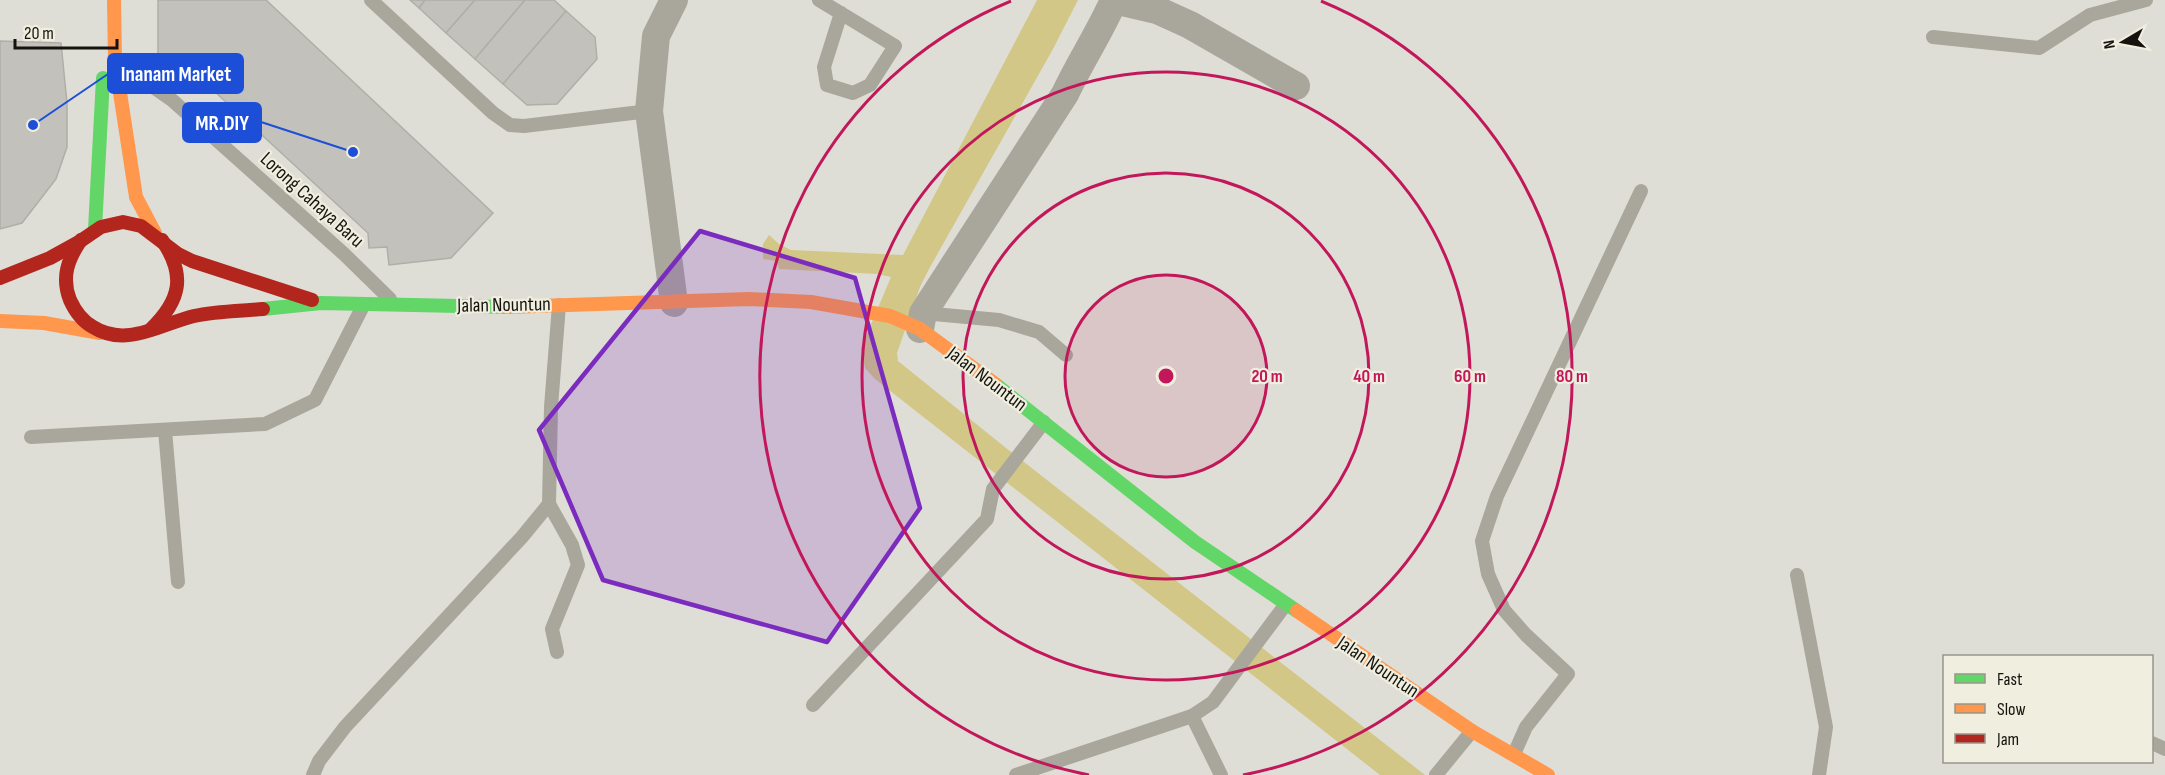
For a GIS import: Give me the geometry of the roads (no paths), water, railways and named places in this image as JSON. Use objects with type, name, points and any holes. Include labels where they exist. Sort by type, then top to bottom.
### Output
[{"type":"street","points":[[95,229],[104,61],[101,0]]},
{"type":"street","points":[[114,0],[115,60],[136,197],[159,237],[172,253],[178,270],[178,287],[173,304],[164,318],[150,329]]},
{"type":"street","points":[[674,0],[656,36],[649,111],[674,303]]},
{"type":"street","points":[[922,321],[1065,94],[1081,60],[1103,25],[1114,0],[1157,10],[1190,25],[1296,86]]},
{"type":"street","name":"Jalan Nountun","points":[[0,278],[38,264],[81,240],[95,229],[110,224],[126,223],[141,226],[159,237],[178,254],[321,303]]},
{"type":"street","name":"Jalan Nountun","points":[[81,240],[70,256],[65,274],[67,292],[74,309],[86,323],[102,333]]},
{"type":"street","name":"Jalan Nountun","points":[[0,321],[44,323],[118,336],[135,335],[195,316],[321,303],[496,307],[749,299],[812,302],[922,321],[977,370],[1195,542],[1472,731],[1548,775]]},
{"type":"lane","points":[[371,0],[493,113],[510,125],[524,126],[649,111]]},
{"type":"lane","points":[[819,0],[841,13],[895,46],[870,85],[853,93],[827,85],[824,67],[841,13]]},
{"type":"lane","points":[[1933,38],[2039,48],[2090,15],[2146,0]]},
{"type":"lane","name":"Lorong Cahaya Baru","points":[[115,60],[172,100],[344,254],[396,305]]},
{"type":"lane","points":[[1514,754],[1526,727],[1568,674],[1526,635],[1504,610],[1488,574],[1482,541],[1497,496],[1641,191]]},
{"type":"lane","points":[[31,437],[265,424],[315,400],[364,304]]},
{"type":"lane","points":[[556,652],[552,629],[578,565],[573,545],[549,504],[551,406],[559,305]]},
{"type":"lane","points":[[922,321],[999,320],[1039,332],[1066,355]]},
{"type":"lane","points":[[813,705],[987,519],[993,489],[1044,422]]},
{"type":"lane","points":[[165,430],[178,582]]},
{"type":"lane","points":[[313,775],[319,761],[345,727],[514,546],[549,504]]},
{"type":"lane","points":[[1797,575],[1826,727],[1819,775]]},
{"type":"lane","points":[[1016,775],[1192,716],[1214,702],[1286,604]]},
{"type":"lane","points":[[1192,716],[1221,775]]},
{"type":"lane","points":[[1436,775],[1472,731]]},
{"type":"place","name":"Inanam Market","points":[[33,125]]},
{"type":"place","name":"MR.DIY","points":[[353,152]]}]
